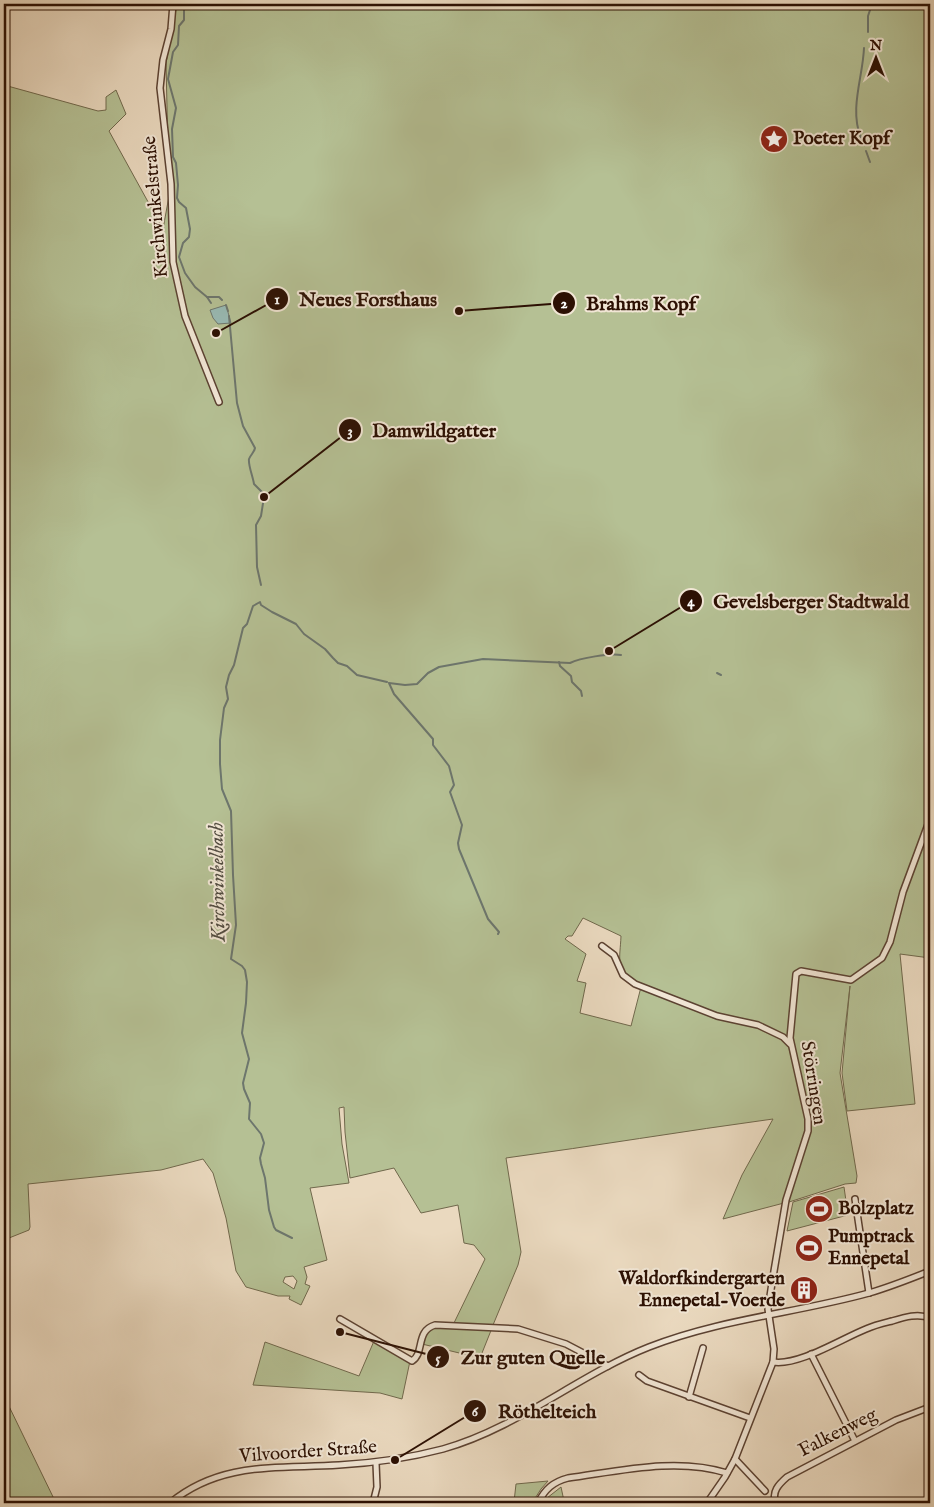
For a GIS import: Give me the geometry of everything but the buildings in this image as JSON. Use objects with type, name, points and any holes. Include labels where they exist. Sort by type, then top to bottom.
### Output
[{"type":"street","name":"Kirchwinkelstraße","points":[[173,4],[171,29],[163,60],[160,88],[171,184],[173,262],[185,316],[219,402]]},
{"type":"street","name":"Störringen","points":[[773,1362],[774,1349],[768,1308],[786,1200],[808,1130],[808,1119],[790,1044],[796,974],[801,971],[851,980],[882,958],[890,942],[903,892],[930,819]]},
{"type":"street","points":[[602,946],[614,955],[623,975],[635,984],[717,1016],[758,1025],[783,1037],[790,1044]]},
{"type":"street","points":[[855,1199],[869,1293]]},
{"type":"street","name":"Vilvoorder Straße","points":[[170,1503],[196,1486],[231,1472],[376,1463],[429,1452],[482,1435],[523,1416],[608,1366],[649,1347],[679,1336],[869,1293],[930,1271]]},
{"type":"street","points":[[707,1503],[735,1459],[773,1362],[783,1364],[811,1354],[868,1328],[908,1317],[924,1316],[930,1318]]},
{"type":"street","points":[[340,1318],[412,1361],[416,1358],[425,1331],[435,1325],[518,1329],[566,1344],[608,1366]]},
{"type":"street","points":[[689,1397],[703,1348]]},
{"type":"street","points":[[811,1354],[855,1441]]},
{"type":"street","points":[[639,1375],[647,1381],[750,1418]]},
{"type":"street","name":"Falkenweg","points":[[775,1502],[776,1488],[787,1476],[896,1420],[930,1407]]},
{"type":"street","points":[[735,1459],[765,1491]]},
{"type":"street","points":[[373,1503],[377,1487],[376,1463]]},
{"type":"street","points":[[538,1503],[548,1487],[559,1480],[568,1478],[662,1466],[712,1469],[727,1473]]},
{"type":"green space","points":[[177,4],[930,4],[930,958],[900,954],[915,1104],[847,1111],[842,1073],[850,986],[840,1073],[857,1176],[856,1183],[845,1184],[786,1203],[809,1130],[807,1121],[807,1130],[784,1203],[723,1219],[742,1175],[773,1119],[506,1158],[521,1252],[518,1265],[493,1325],[453,1325],[485,1259],[474,1245],[464,1243],[458,1205],[421,1213],[394,1168],[350,1178],[344,1107],[339,1108],[342,1144],[349,1183],[310,1188],[327,1260],[304,1267],[307,1277],[305,1284],[310,1286],[301,1305],[289,1299],[290,1296],[278,1296],[246,1287],[236,1271],[226,1218],[213,1173],[203,1159],[161,1170],[28,1184],[29,1230],[4,1240],[4,85],[98,111],[106,110],[106,97],[116,90],[126,114],[109,131],[163,229],[169,196],[166,63]],"holes":[[[583,918],[621,936],[620,962],[624,972],[635,983],[727,1018],[774,1031],[789,1041],[803,1103],[788,1044],[764,1029],[707,1014],[641,987],[631,1026],[580,1013],[586,983],[577,981],[586,954],[565,939],[568,936],[572,936]],[[293,1276],[297,1281],[294,1289],[283,1282],[285,1277]]]},
{"type":"green space","name":"Bolzplatz","points":[[844,1187],[848,1215],[787,1231],[793,1202]]},
{"type":"green space","name":"Pumptrack Ennepetal","points":[[819,1242],[820,1251],[800,1254],[799,1245]]},
{"type":"green space","points":[[437,1327],[492,1328],[480,1358],[422,1344],[426,1331]]},
{"type":"green space","points":[[374,1341],[410,1361],[402,1399],[380,1393],[253,1385],[265,1342],[359,1376]]},
{"type":"green space","points":[[4,1396],[56,1503],[4,1503]]},
{"type":"green space","points":[[548,1481],[532,1503],[514,1502],[516,1484]]},
{"type":"green space","points":[[561,1487],[564,1501],[561,1502],[547,1498]]},
{"type":"water","points":[[226,305],[231,323],[218,324],[210,310]]},
{"type":"waterway","points":[[868,32],[868,16],[872,4]]},
{"type":"waterway","name":"Kirchwinkelbach","points":[[184,10],[184,20],[179,26],[178,45],[173,52],[168,79],[176,108],[172,129],[173,157],[176,163],[178,185],[177,198],[186,208],[190,229],[189,237],[183,243],[179,257],[185,273],[195,287],[207,297],[219,297],[222,300]]},
{"type":"waterway","points":[[861,138],[856,116],[856,104],[864,48]]},
{"type":"waterway","points":[[866,151],[870,162]]},
{"type":"waterway","name":"Kirchwinkelbach","points":[[207,297],[211,303]]},
{"type":"waterway","name":"Kirchwinkelbach","points":[[226,305],[228,311]]},
{"type":"waterway","name":"Kirchwinkelbach","points":[[229,316],[237,403],[243,426],[255,448],[249,459],[254,484],[264,497],[261,516],[256,525],[257,567],[261,585]]},
{"type":"waterway","name":"Kirchwinkelbach","points":[[292,1238],[276,1230],[274,1227],[269,1210],[265,1178],[260,1158],[264,1143],[261,1134],[249,1119],[250,1103],[243,1083],[249,1059],[242,1033],[247,982],[245,970],[231,959],[236,925],[231,811],[222,789],[220,764],[220,740],[224,708],[228,699],[226,687],[234,665],[243,628],[247,624],[253,606],[260,602],[261,605],[272,612],[296,624],[304,634],[325,649],[338,663],[347,666],[357,675],[387,682]]},
{"type":"waterway","points":[[498,934],[499,932],[488,919],[459,849],[458,843],[462,825],[450,792],[454,785],[449,766],[433,745],[433,739],[394,694],[389,683],[417,684],[428,673],[439,667],[483,659],[570,663],[595,656],[621,655]]},
{"type":"waterway","points":[[559,662],[560,666],[571,676],[572,682],[581,691],[582,696]]},
{"type":"waterway","points":[[717,673],[721,675]]},
{"type":"place","name":"Poeter Kopf","points":[[774,139]]},
{"type":"place","name":"Brahms Kopf","points":[[459,311]]},
{"type":"place","name":"Neues Forsthaus","points":[[216,333]]},
{"type":"place","name":"Damwildgatter","points":[[264,497]]},
{"type":"place","name":"Gevelsberger Stadtwald","points":[[609,651]]},
{"type":"place","name":"Bolzplatz","points":[[819,1209]]},
{"type":"place","name":"Pumptrack Ennepetal","points":[[809,1248]]},
{"type":"place","name":"Waldorfkindergarten Ennepetal-Voerde","points":[[804,1290]]},
{"type":"place","name":"Zur guten Quelle","points":[[340,1332]]},
{"type":"place","name":"Röthelteich","points":[[395,1460]]}]
